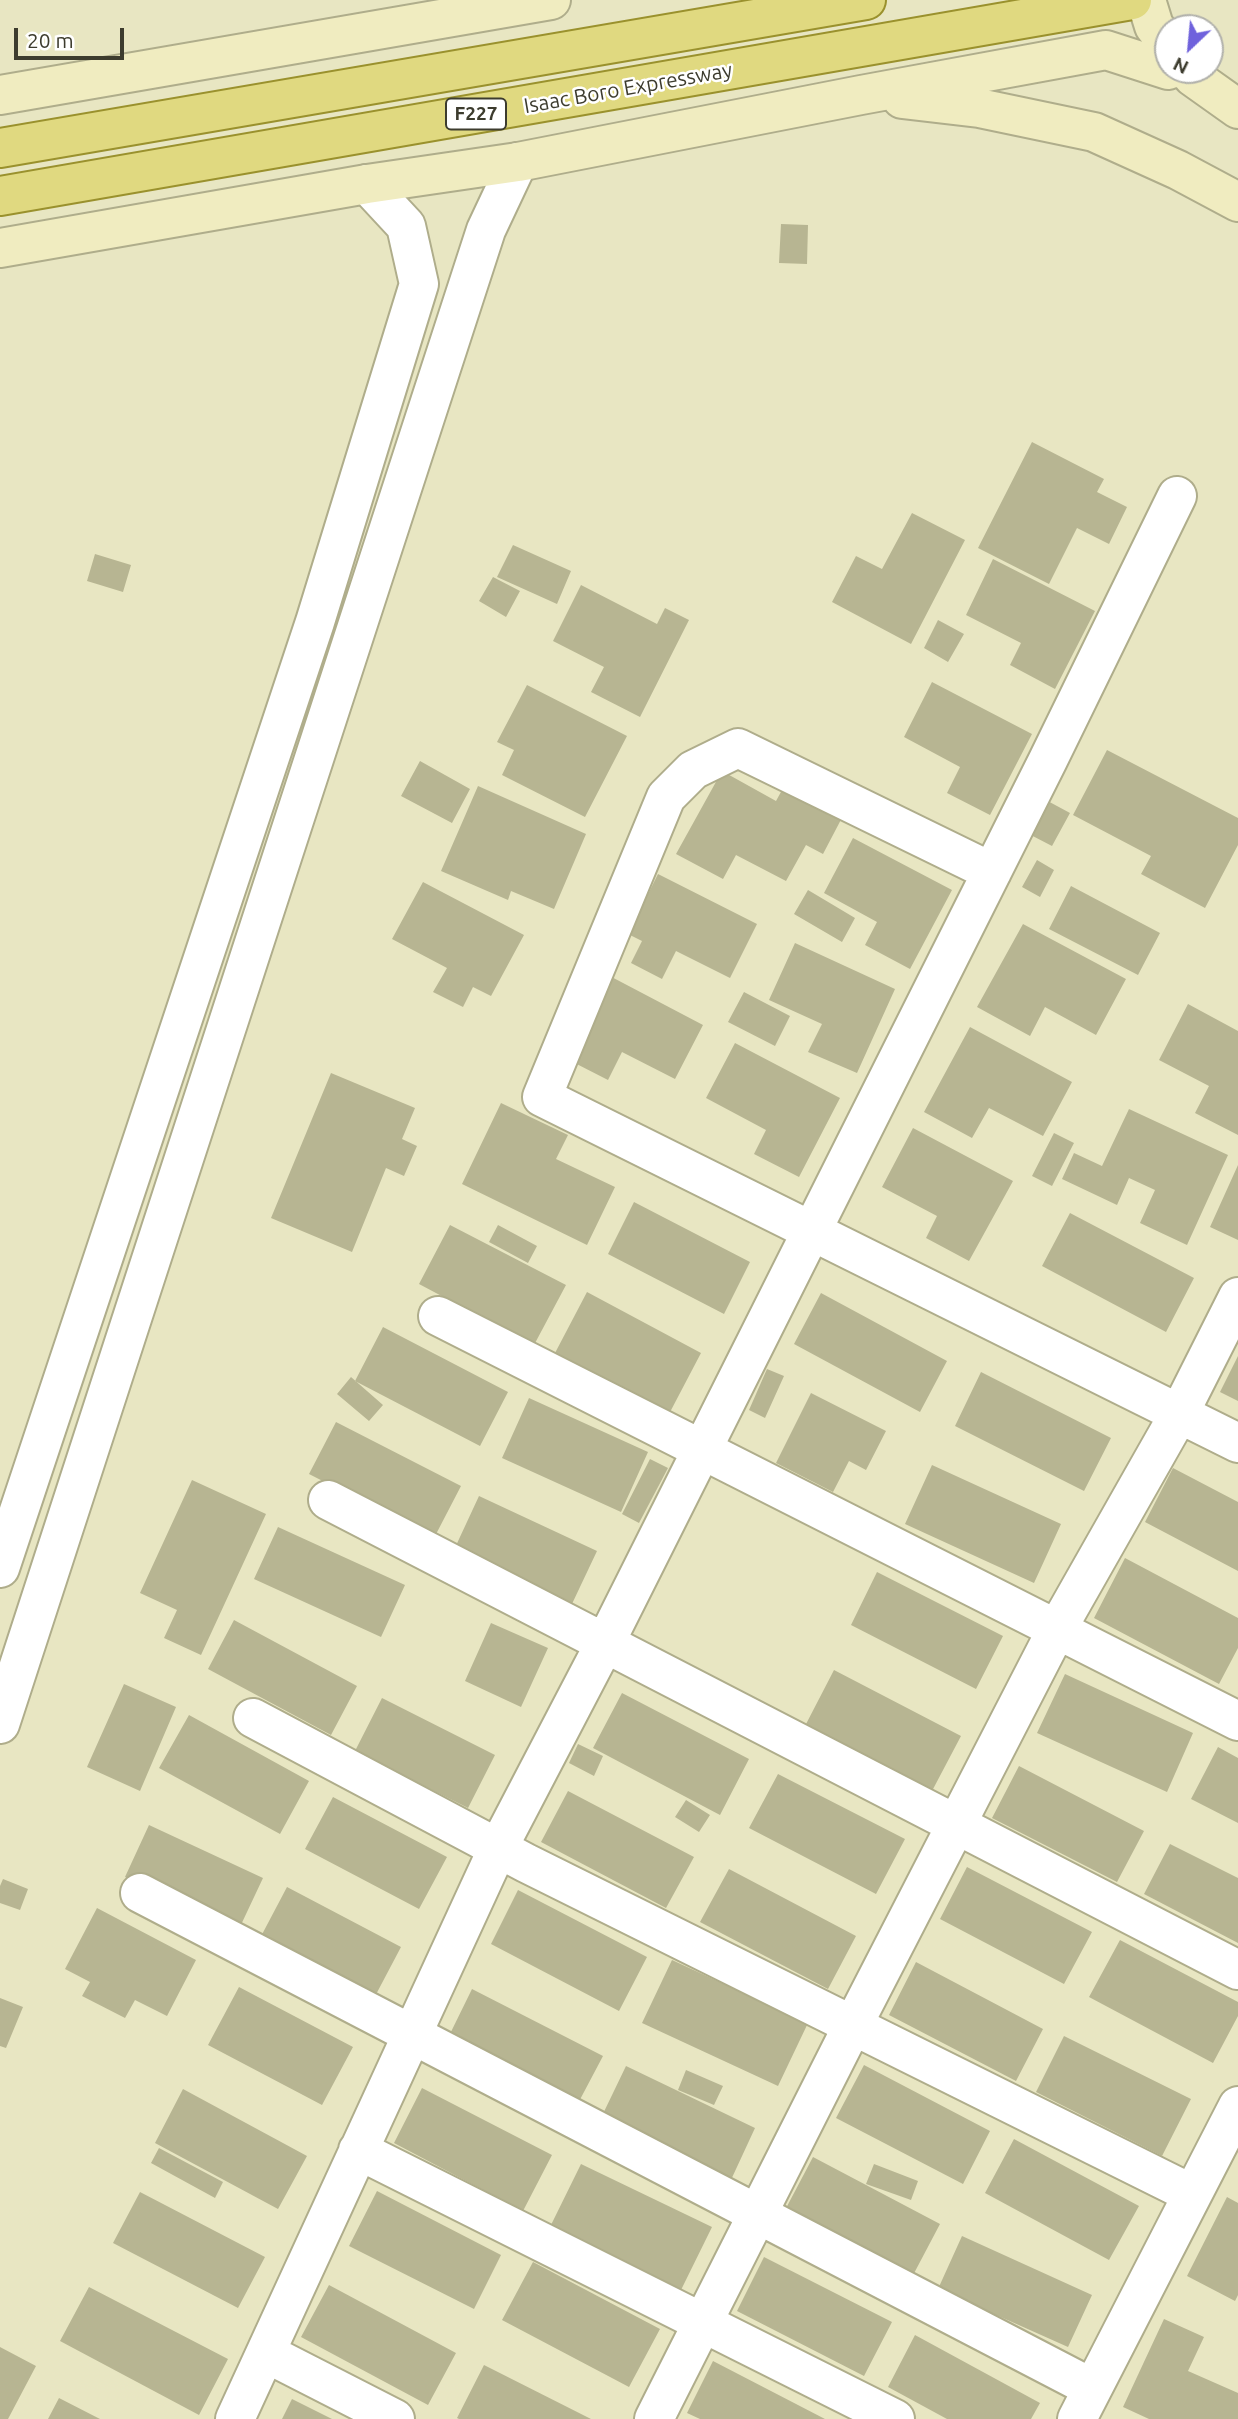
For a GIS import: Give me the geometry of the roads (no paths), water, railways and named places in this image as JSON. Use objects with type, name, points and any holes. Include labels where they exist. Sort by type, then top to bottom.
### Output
[{"type":"main road","points":[[0,95],[551,0]]},
{"type":"main road","name":"F227","points":[[0,148],[866,0]]},
{"type":"main road","name":"Isaac Boro Expressway","points":[[0,196],[1132,0]]},
{"type":"main road","points":[[1146,0],[1154,26]]},
{"type":"main road","points":[[0,248],[367,184],[518,162],[861,94],[1106,50],[1154,64]]},
{"type":"main road","points":[[1198,84],[1238,110]]},
{"type":"main road","points":[[861,94],[979,107],[1094,132],[1178,170],[1238,202]]},
{"type":"street","points":[[0,1724],[482,243],[518,162]]},
{"type":"street","points":[[0,1568],[315,622],[419,284],[406,226],[367,184]]},
{"type":"street","points":[[235,2419],[498,1848],[605,1643],[992,872],[1177,496]]},
{"type":"street","points":[[992,872],[738,748],[694,770],[666,797],[542,1097],[1238,1443]]},
{"type":"street","points":[[654,2419],[1057,1629],[1179,1414],[1238,1297]]},
{"type":"street","points":[[438,1316],[1238,1721]]},
{"type":"street","points":[[328,1500],[1238,1970]]},
{"type":"street","points":[[253,1718],[498,1848],[852,2027],[1192,2194]]},
{"type":"street","points":[[139,1893],[758,2213],[1084,2403],[1238,2106]]},
{"type":"street","points":[[358,2150],[702,2325],[895,2419]]},
{"type":"street","points":[[266,2353],[395,2419]]}]
